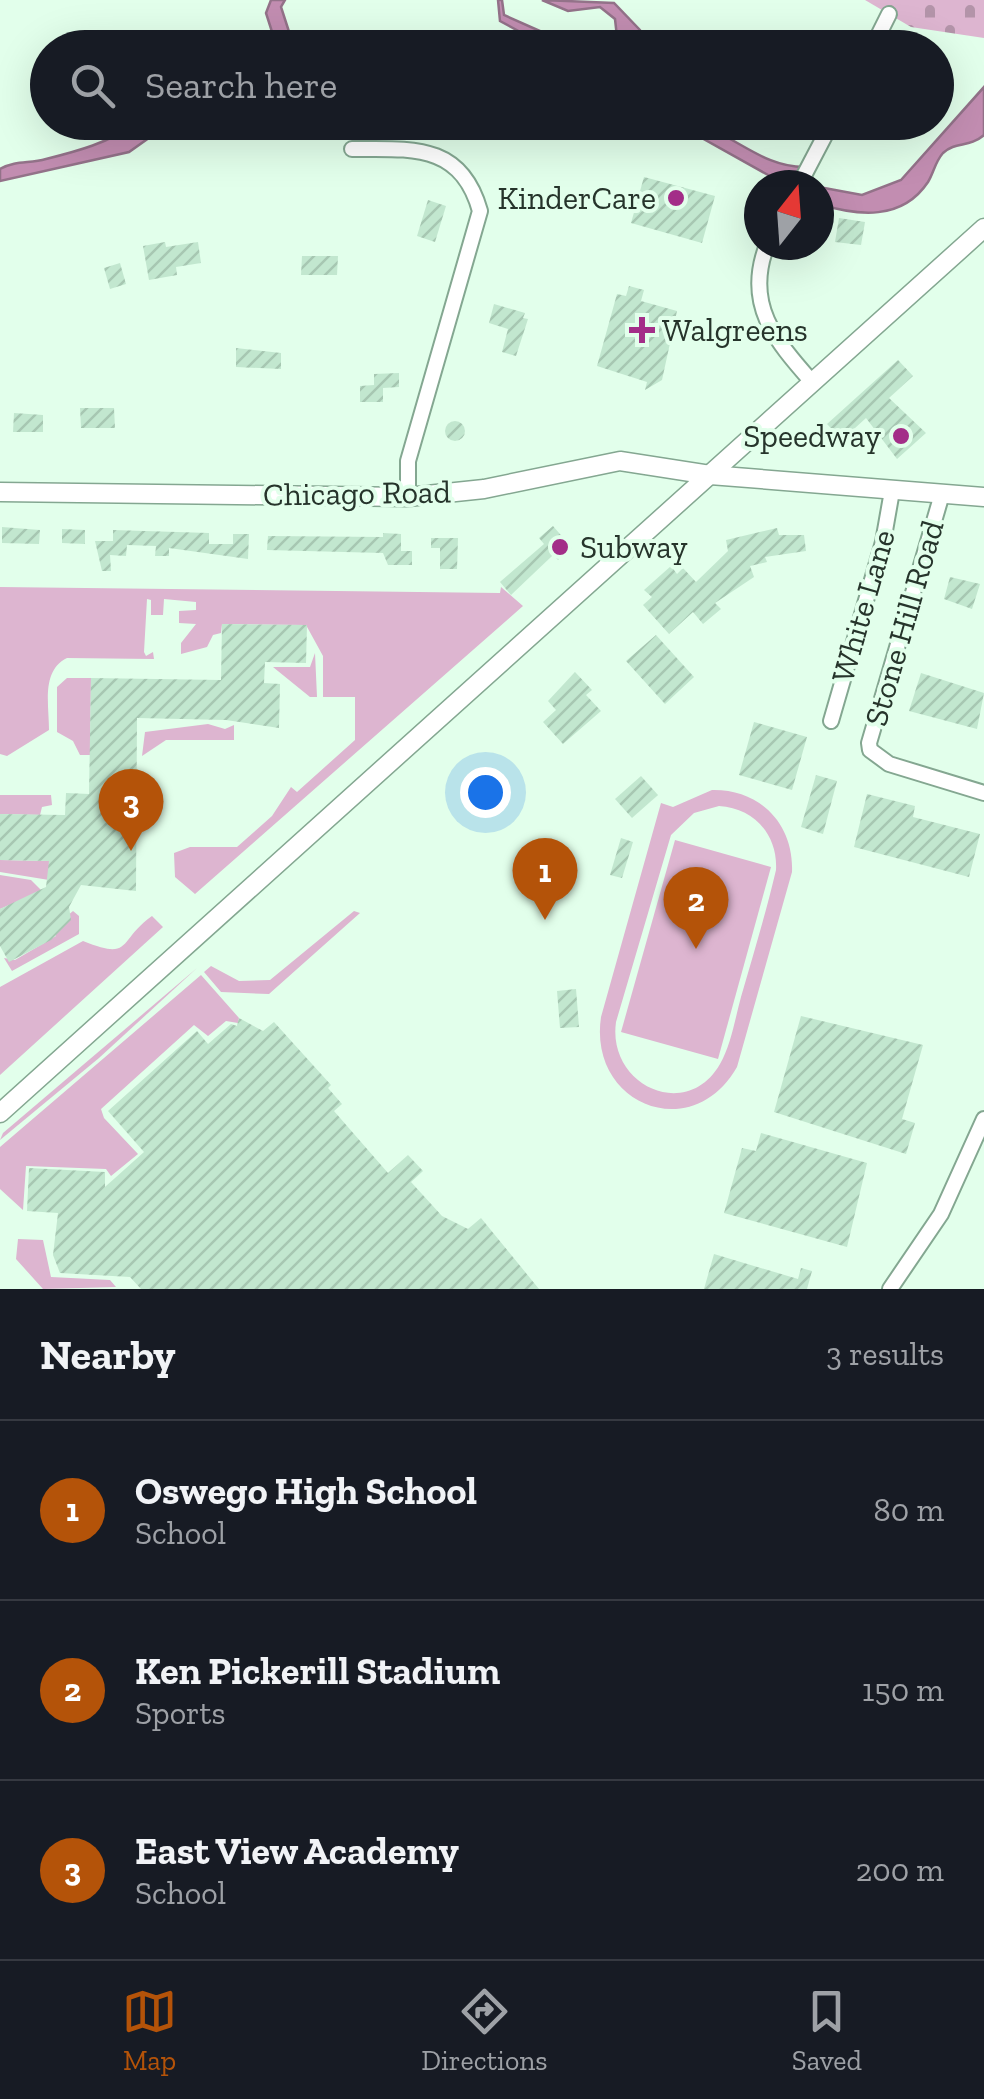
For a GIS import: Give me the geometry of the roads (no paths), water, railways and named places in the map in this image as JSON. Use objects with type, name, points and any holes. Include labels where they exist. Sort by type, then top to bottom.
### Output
[{"type":"main road","points":[[0,1113],[984,228]]},
{"type":"main road","name":"Chicago Road","points":[[0,492],[408,497],[484,489],[620,461],[710,475],[984,497]]},
{"type":"street","points":[[881,30],[889,14]]},
{"type":"street","points":[[807,170],[822,140]]},
{"type":"street","points":[[352,150],[417,151],[450,161],[472,182],[480,211],[408,461],[408,497]]},
{"type":"street","points":[[763,260],[758,278],[761,316],[812,382]]},
{"type":"street","name":"White Lane","points":[[831,721],[883,542],[892,491]]},
{"type":"street","name":"Stone Hill Road","points":[[942,494],[869,743],[870,750],[889,764],[984,793]]},
{"type":"street","points":[[890,1289],[941,1214],[984,1119]]},
{"type":"place","name":"KinderCare","points":[[676,198]]},
{"type":"place","name":"Walgreens","points":[[642,330]]},
{"type":"place","name":"Speedway","points":[[901,436]]},
{"type":"place","name":"Subway","points":[[560,547]]},
{"type":"place","name":"East View Academy","points":[[131,851]]},
{"type":"place","name":"Oswego High School","points":[[545,920]]},
{"type":"place","name":"Ken Pickerill Stadium","points":[[696,949]]}]
